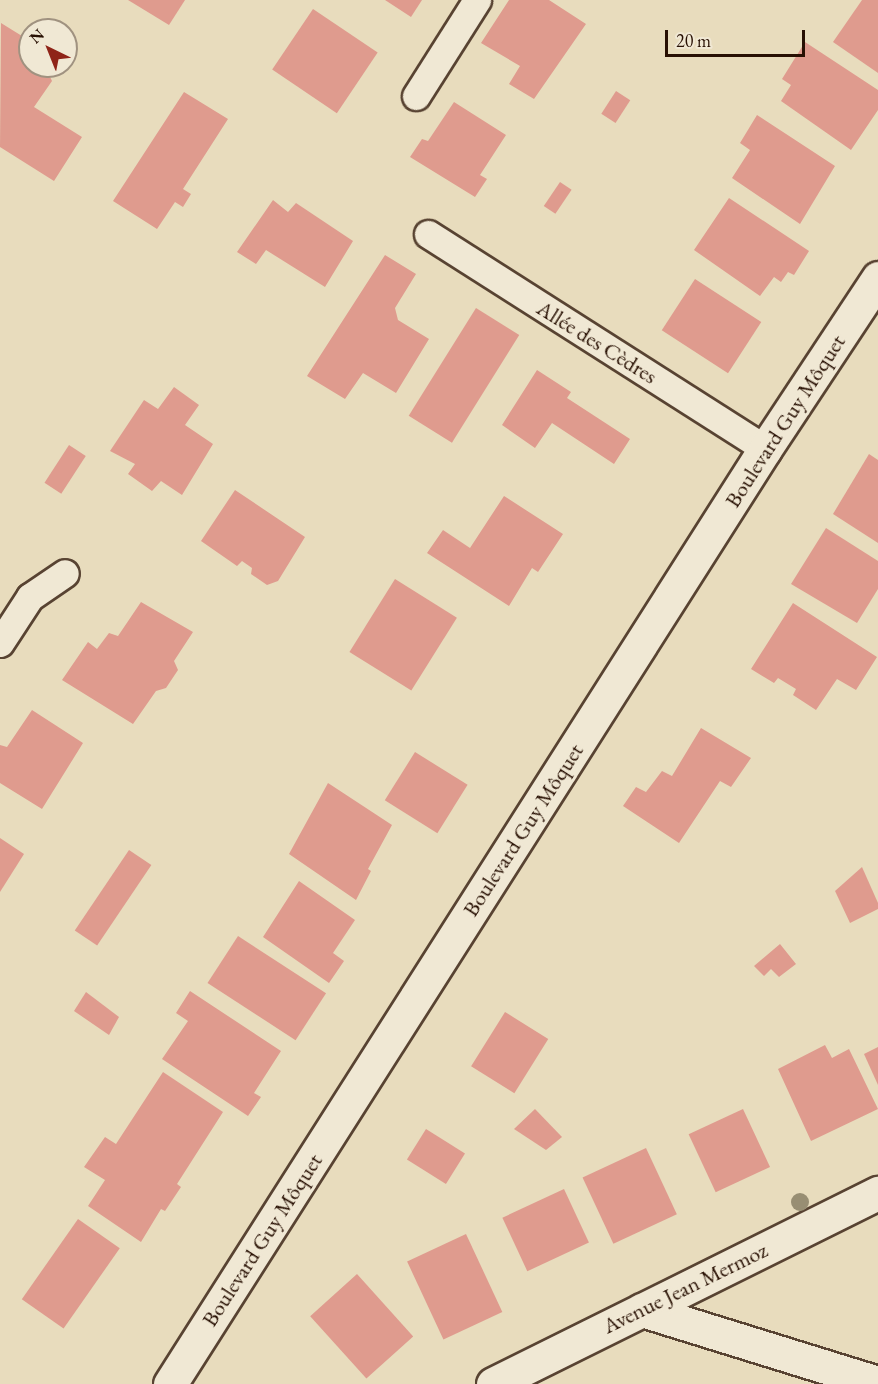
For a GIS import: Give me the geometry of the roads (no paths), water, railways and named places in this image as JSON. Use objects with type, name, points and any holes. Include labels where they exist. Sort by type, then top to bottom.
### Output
[{"type":"street","name":"Boulevard Guy Môquet","points":[[170,1384],[765,449],[878,278]]},
{"type":"street","name":"Avenue Jean Mermoz","points":[[493,1384],[878,1193]]},
{"type":"street","points":[[642,1310],[878,1383]]},
{"type":"lane","points":[[417,96],[477,0]]},
{"type":"lane","name":"Allée des Cèdres","points":[[428,234],[765,449]]},
{"type":"lane","points":[[0,643],[30,597],[65,573]]}]
